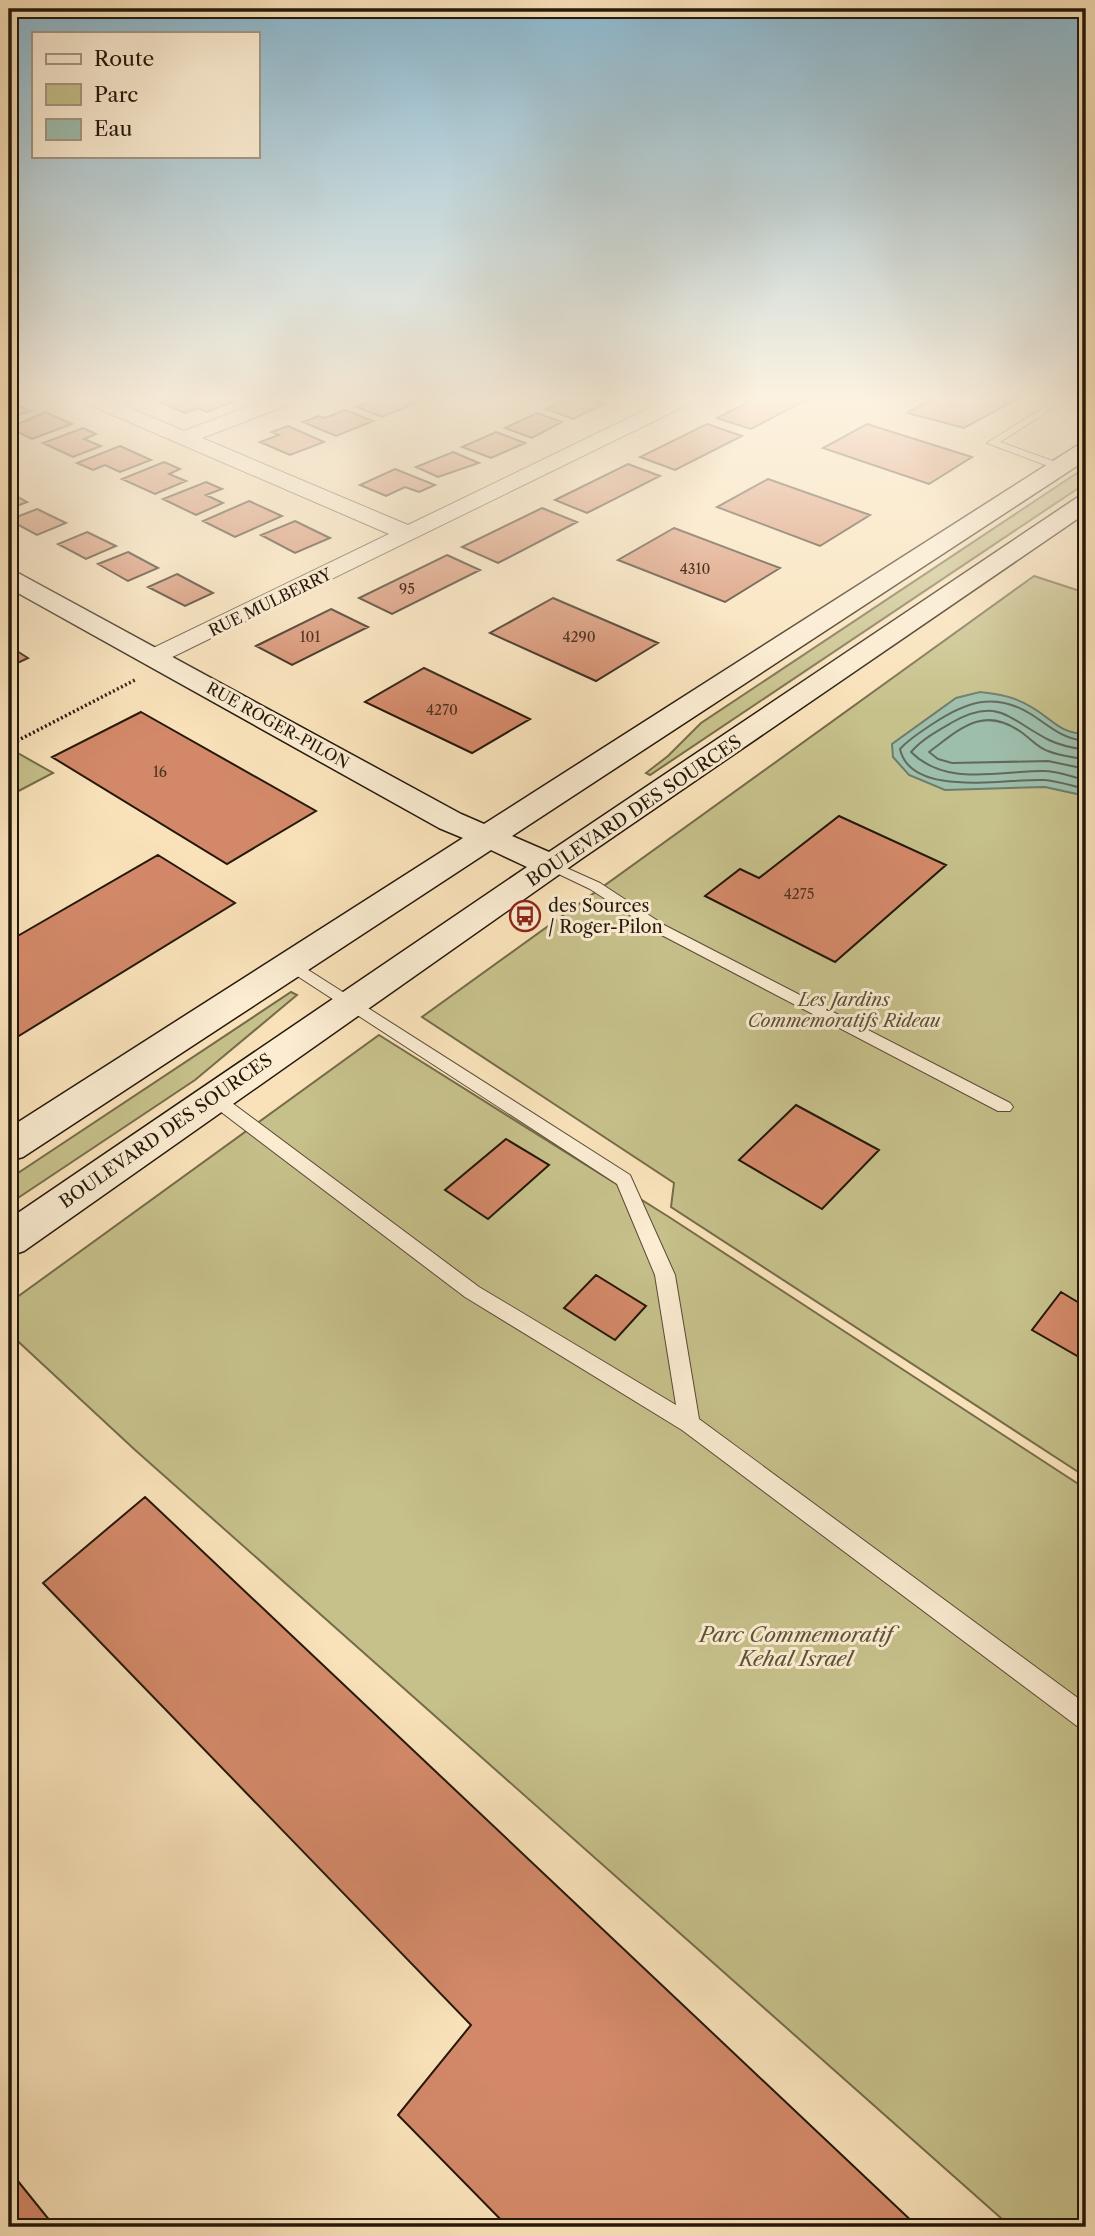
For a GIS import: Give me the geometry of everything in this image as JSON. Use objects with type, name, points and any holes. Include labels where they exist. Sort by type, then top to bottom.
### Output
[{"type":"main road","points":[[9,1147],[1005,502]]},
{"type":"main road","name":"BOULEVARD DES SOURCES","points":[[9,1240],[551,865],[1085,502]]},
{"type":"main road","name":"RUE ROGER-PILON","points":[[9,578],[450,821],[551,865]]},
{"type":"street","points":[[335,502],[409,534]]},
{"type":"street","name":"RUE MULBERRY","points":[[156,657],[472,502]]},
{"type":"lane","points":[[551,865],[595,886],[659,928],[1004,1107]]},
{"type":"lane","points":[[291,964],[350,1005],[624,1180],[664,1275],[689,1424]]},
{"type":"lane","points":[[214,1098],[472,1292],[689,1424],[1086,1718]]},
{"type":"path","points":[[9,745],[132,683],[156,657]]},
{"type":"green space","points":[[1033,502],[1057,502],[650,775],[646,773],[668,756],[701,723]]},
{"type":"green space","name":"Les Jardins Commemoratifs Rideau","points":[[1034,576],[1086,593],[1086,1477],[671,1207],[674,1183],[422,1017]]},
{"type":"green space","points":[[9,748],[53,773],[9,796]]},
{"type":"green space","points":[[291,992],[297,995],[195,1080],[9,1204],[9,1179]]},
{"type":"green space","name":"Parc Commemoratif Kehal Israel","points":[[379,1035],[669,1217],[1086,1489],[1086,2227],[1011,2227],[134,1449],[9,1333],[9,1303]]},
{"type":"water","points":[[980,692],[1020,701],[1069,731],[1086,734],[1086,796],[1045,787],[945,790],[909,775],[893,757],[892,744],[956,698]]},
{"type":"building","points":[[9,502],[26,502],[9,509]]},
{"type":"building","points":[[170,502],[223,503],[196,515]]},
{"type":"building","points":[[246,502],[252,502],[282,516],[235,537],[203,521]]},
{"type":"building","points":[[561,502],[608,502],[587,513]]},
{"type":"building","points":[[725,502],[834,502],[870,515],[820,546],[717,507]]},
{"type":"building","points":[[542,508],[577,522],[498,563],[462,547]]},
{"type":"building","points":[[37,509],[66,523],[37,535],[9,520]]},
{"type":"building","points":[[295,521],[330,538],[295,553],[261,535]]},
{"type":"building","points":[[674,528],[780,568],[725,602],[618,560]]},
{"type":"building","points":[[87,532],[116,546],[86,559],[58,544]]},
{"type":"building","points":[[128,552],[158,568],[128,581],[98,564]]},
{"type":"building","points":[[447,555],[480,570],[392,614],[359,598]]},
{"type":"building","points":[[177,574],[213,593],[185,606],[148,587]]},
{"type":"building","points":[[553,598],[658,643],[596,681],[490,633]]},
{"type":"building","points":[[331,609],[368,627],[292,665],[256,646]]},
{"type":"building","points":[[9,646],[28,658],[9,667]]},
{"type":"building","points":[[424,668],[530,719],[472,753],[365,702]]},
{"type":"building","points":[[141,712],[316,811],[227,864],[52,757]]},
{"type":"building","points":[[839,816],[946,865],[835,962],[705,896],[740,869],[759,878]]},
{"type":"building","points":[[158,855],[235,903],[9,1042],[9,941]]},
{"type":"building","points":[[796,1105],[879,1150],[822,1209],[739,1160]]},
{"type":"building","points":[[506,1139],[549,1165],[488,1219],[445,1190]]},
{"type":"building","points":[[596,1275],[646,1306],[615,1340],[564,1308]]},
{"type":"building","points":[[1061,1292],[1086,1307],[1086,1361],[1032,1330]]},
{"type":"building","points":[[145,1497],[918,2227],[508,2227],[398,2115],[471,2025],[43,1583]]},
{"type":"building","points":[[9,2170],[55,2227],[9,2227]]},
{"type":"place","name":"des Sources / Roger-Pilon","points":[[525,916]]}]
